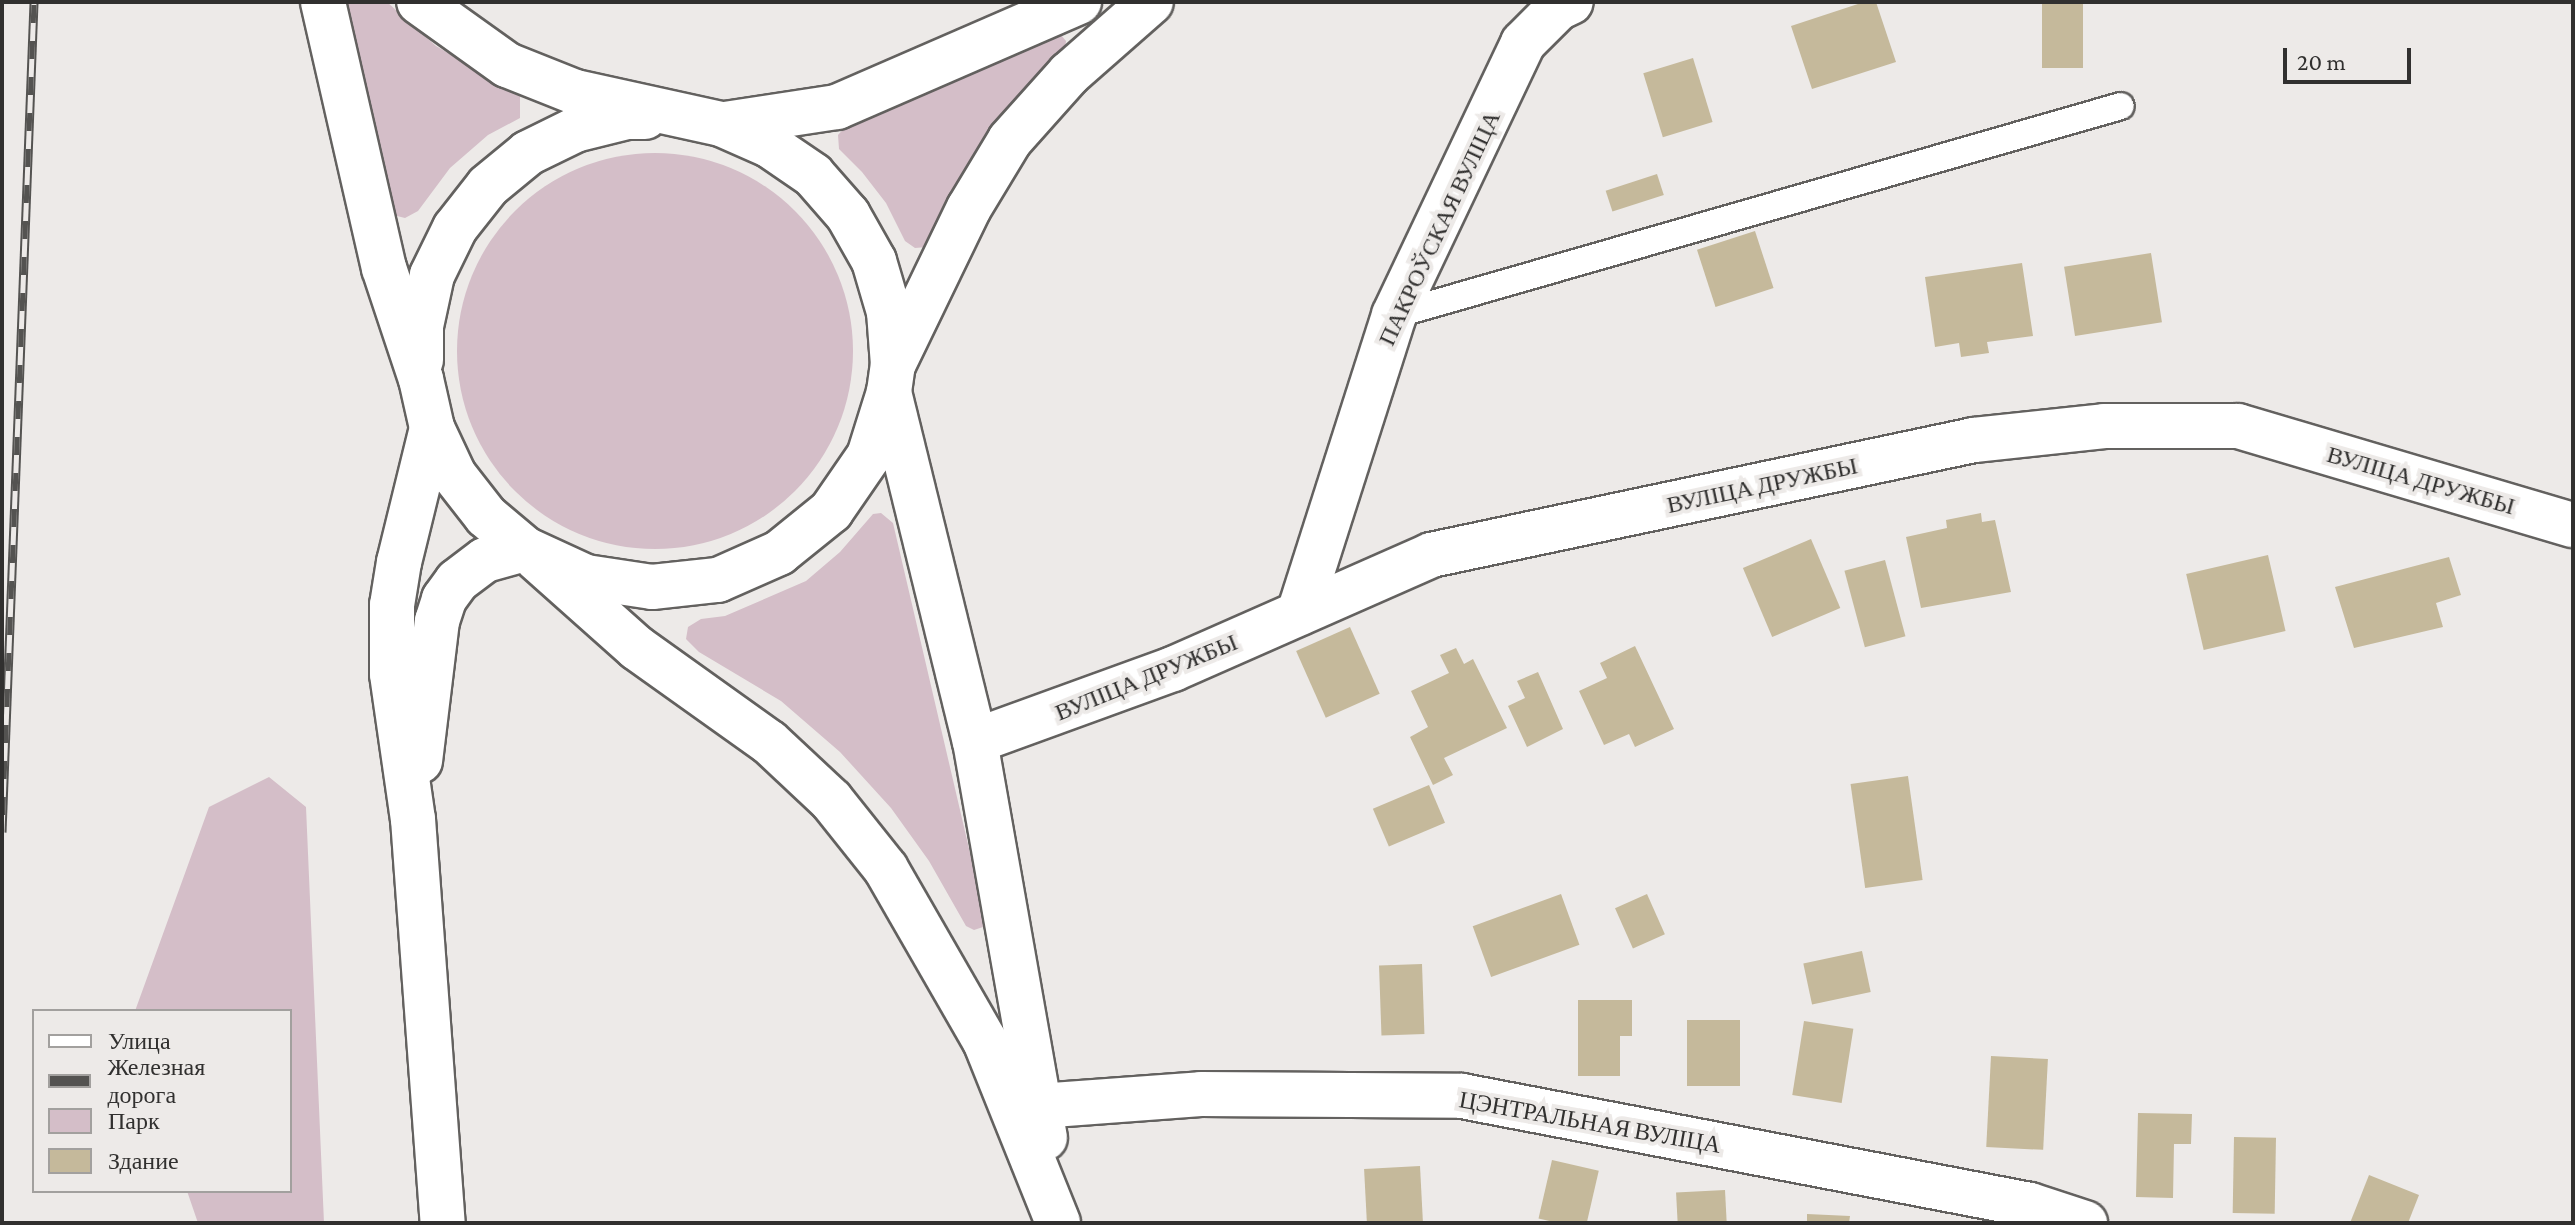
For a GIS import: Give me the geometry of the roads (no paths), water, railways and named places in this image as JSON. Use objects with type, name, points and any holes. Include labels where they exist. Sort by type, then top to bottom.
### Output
[{"type":"main road","points":[[323,2],[384,268],[421,379],[432,428],[462,485],[486,516],[637,648],[769,742],[831,800],[886,869],[985,1041],[1059,1223]]},
{"type":"main road","points":[[419,2],[507,65],[575,92],[700,121],[769,145],[802,168],[848,215],[874,261],[889,312],[891,378],[975,741],[1059,1223]]},
{"type":"main road","points":[[421,379],[421,326],[432,275],[455,228],[488,186],[528,153],[575,130],[627,117],[700,121],[837,107],[1079,2]]},
{"type":"main road","points":[[413,819],[437,621],[444,599],[457,581],[485,560],[525,549],[586,577],[652,587],[718,580],[779,553],[831,511],[869,456],[891,378],[969,208],[1010,140],[1069,74],[1151,2]]},
{"type":"main road","name":"ПАКРОЎСКАЯ ВУЛІЦА","points":[[1299,613],[1394,315],[1523,43],[1558,8],[1571,2]]},
{"type":"main road","name":"ВУЛІЦА ДРУЖБЫ","points":[[975,741],[1173,669],[1431,555],[1974,440],[2104,426],[2238,426],[2573,525]]},
{"type":"main road","points":[[432,428],[399,562],[392,605],[392,674],[413,819],[443,1223]]},
{"type":"main road","name":"ЦЭНТРАЛЬНАЯ ВУЛІЦА","points":[[1039,1106],[1201,1094],[1462,1096],[2030,1205],[2085,1223]]},
{"type":"lane","points":[[1394,315],[2121,106]]},
{"type":"railway","points":[[2,832],[34,2]]}]
